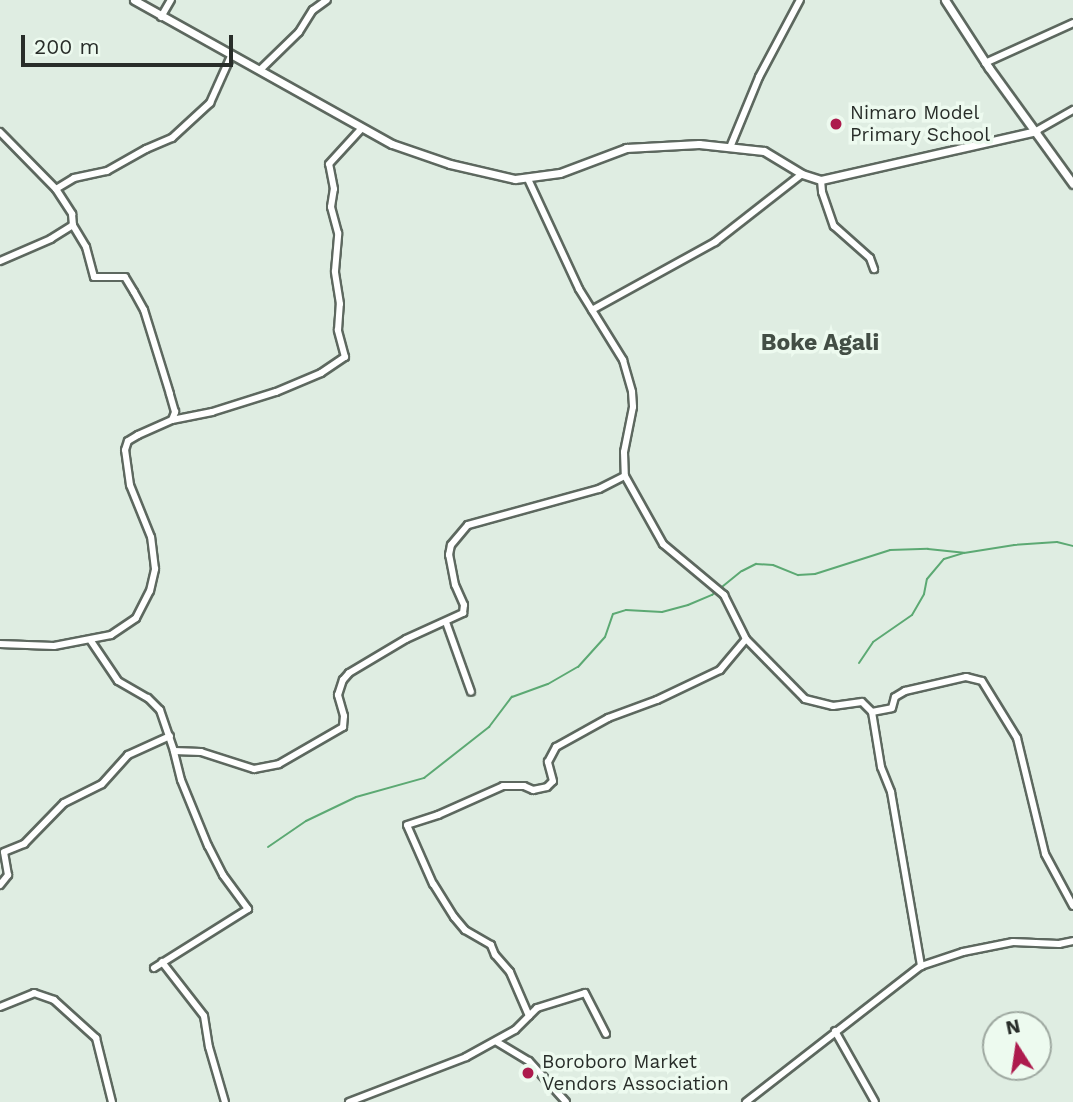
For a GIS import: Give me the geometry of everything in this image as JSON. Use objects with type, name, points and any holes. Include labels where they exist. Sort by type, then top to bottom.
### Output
[{"type":"street","points":[[134,0],[392,144],[450,164],[504,177],[528,179],[560,173],[626,148],[731,145],[764,150],[802,174],[821,180],[1036,131],[1073,110]]},
{"type":"street","points":[[161,17],[171,0]]},
{"type":"street","points":[[260,70],[299,32],[313,10],[327,0]]},
{"type":"street","points":[[731,145],[759,77],[800,0]]},
{"type":"street","points":[[945,0],[985,63],[1073,184]]},
{"type":"street","points":[[985,63],[1073,23]]},
{"type":"street","points":[[56,189],[74,178],[107,171],[172,138],[209,103],[231,56]]},
{"type":"street","points":[[0,644],[54,646],[91,641],[111,635],[136,618],[150,591],[155,569],[151,537],[130,485],[125,450],[128,441],[172,421],[212,412],[287,387],[321,373],[345,357],[338,330],[340,304],[335,271],[338,233],[331,207],[334,189],[328,164],[362,128]]},
{"type":"street","points":[[0,132],[56,189],[72,214],[73,225],[86,247],[94,277],[125,277],[144,310],[175,412],[172,421]]},
{"type":"street","points":[[592,310],[715,242],[802,174]]},
{"type":"street","points":[[528,179],[544,218],[592,310],[618,347],[632,392],[632,417],[624,452],[625,476],[663,544],[724,596],[746,639],[805,699],[833,706],[862,702],[872,712],[881,767],[891,792],[921,966]]},
{"type":"street","points":[[821,180],[822,192],[834,226],[870,258],[874,269]]},
{"type":"street","points":[[0,261],[51,239],[73,225]]},
{"type":"street","points":[[174,751],[201,752],[254,769],[263,769],[292,758],[342,727],[344,716],[338,695],[342,680],[349,673],[406,639],[463,613],[464,605],[455,585],[449,555],[451,545],[468,525],[598,489],[625,476]]},
{"type":"street","points":[[446,622],[471,692]]},
{"type":"street","points":[[529,1016],[510,972],[495,955],[491,945],[464,930],[448,908],[425,869],[407,825],[438,815],[503,786],[524,786],[533,790],[547,788],[553,781],[548,762],[556,747],[608,718],[657,700],[720,670],[746,639]]},
{"type":"street","points":[[91,641],[118,681],[154,702],[165,719],[181,780],[208,846],[223,875],[248,909],[154,968]]},
{"type":"street","points":[[872,712],[892,708],[895,698],[905,691],[966,677],[982,681],[1017,738],[1041,844],[1073,906]]},
{"type":"street","points":[[0,885],[8,875],[4,852],[24,844],[64,803],[102,784],[128,755],[170,736]]},
{"type":"street","points":[[746,1102],[921,966],[963,952],[1013,942],[1059,944],[1073,941]]},
{"type":"street","points":[[162,962],[204,1016],[209,1047],[225,1102]]},
{"type":"street","points":[[0,1007],[34,993],[54,1000],[99,1044],[112,1102]]},
{"type":"street","points":[[349,1102],[497,1042],[542,1006],[587,994],[606,1034]]},
{"type":"street","points":[[835,1031],[875,1102]]},
{"type":"street","points":[[497,1042],[529,1061],[566,1102]]},
{"type":"waterway","points":[[859,663],[873,642],[912,615],[924,594],[927,579],[944,559],[1014,545],[1057,542],[1073,546]]},
{"type":"waterway","points":[[268,847],[306,821],[356,797],[424,778],[489,727],[512,697],[548,684],[578,667],[605,637],[613,614],[626,610],[662,612],[688,605],[712,595],[742,571],[756,564],[773,565],[798,575],[815,574],[890,550],[928,549],[964,553]]},
{"type":"place","name":"Nimaro Model Primary School","points":[[836,124]]},
{"type":"place","name":"Boroboro Market Vendors Association","points":[[528,1073]]},
{"type":"district","name":"Boke Agali","points":[[820,343]]}]
